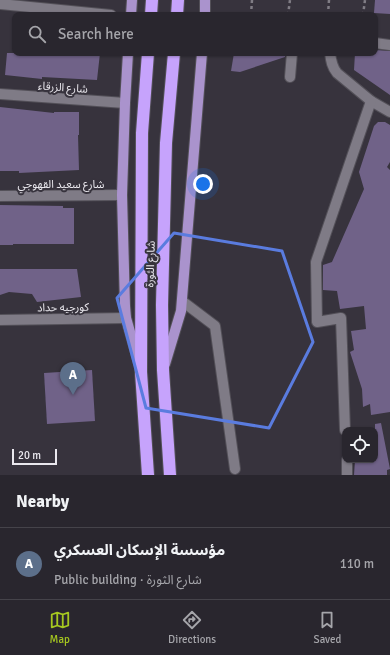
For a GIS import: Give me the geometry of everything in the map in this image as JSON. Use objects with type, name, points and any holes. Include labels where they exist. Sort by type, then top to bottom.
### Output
[{"type":"highway","points":[[151,12],[152,0]]},
{"type":"highway","points":[[177,12],[178,0]]},
{"type":"highway","name":"شارع الثورة","points":[[148,56],[142,133],[141,372],[148,475]]},
{"type":"highway","name":"شارع الثورة","points":[[170,475],[163,370],[162,305],[166,143],[174,56]]},
{"type":"main road","points":[[131,12],[132,0]]},
{"type":"main road","points":[[205,0],[205,12]]},
{"type":"main road","points":[[128,56],[122,195],[126,318],[141,372]]},
{"type":"main road","points":[[163,370],[181,311],[202,56]]},
{"type":"street","points":[[0,4],[81,12]]},
{"type":"street","points":[[378,43],[390,45]]},
{"type":"street","points":[[290,77],[292,56]]},
{"type":"street","points":[[330,56],[333,69],[337,73],[371,101],[390,112]]},
{"type":"street","name":"شارع الزرقاء","points":[[0,94],[125,103]]},
{"type":"street","points":[[346,427],[342,318],[317,322],[316,262],[371,101]]},
{"type":"street","name":"شارع سعيد القهوجي","points":[[0,196],[122,195]]},
{"type":"street","points":[[182,301],[215,326],[235,469]]},
{"type":"street","name":"كورجيه حداد","points":[[0,320],[126,318]]},
{"type":"street","points":[[346,463],[347,475]]},
{"type":"path","points":[[251,12],[252,0]]},
{"type":"path","points":[[288,12],[290,0]]},
{"type":"path","points":[[328,12],[329,0]]},
{"type":"path","points":[[363,12],[365,0]]},
{"type":"highlighted area","points":[[174,233],[282,251],[313,342],[269,428],[146,408],[117,298]]},
{"type":"building","points":[[375,0],[390,0],[390,14],[374,12]]},
{"type":"building","points":[[378,50],[390,51],[390,95],[354,70],[355,56],[378,56]]},
{"type":"building","points":[[7,53],[12,53],[12,56],[100,56],[97,80],[42,77],[42,79],[5,75]]},
{"type":"building","points":[[234,56],[285,56],[240,72],[231,71]]},
{"type":"building","points":[[0,107],[54,113],[79,112],[79,170],[19,173],[19,171],[0,171]]},
{"type":"building","points":[[378,122],[385,122],[390,125],[390,162],[387,167],[390,170],[390,412],[371,415],[370,404],[363,407],[362,389],[350,352],[354,350],[351,331],[366,329],[364,306],[340,309],[337,291],[323,290],[323,265],[332,262],[364,189],[359,172],[374,126]]},
{"type":"building","points":[[0,205],[63,206],[63,208],[74,208],[74,244],[0,245]]},
{"type":"building","points":[[0,269],[77,269],[81,297],[37,302],[32,294],[9,292],[0,295]]},
{"type":"building","points":[[92,370],[95,421],[47,424],[44,373]]},
{"type":"building","points":[[381,423],[390,469],[387,470],[387,475],[354,475],[355,463],[378,463],[378,427],[375,427],[375,424]]},
{"type":"place","name":"مؤسسة الإسكان العسكري","points":[[73,395]]}]
